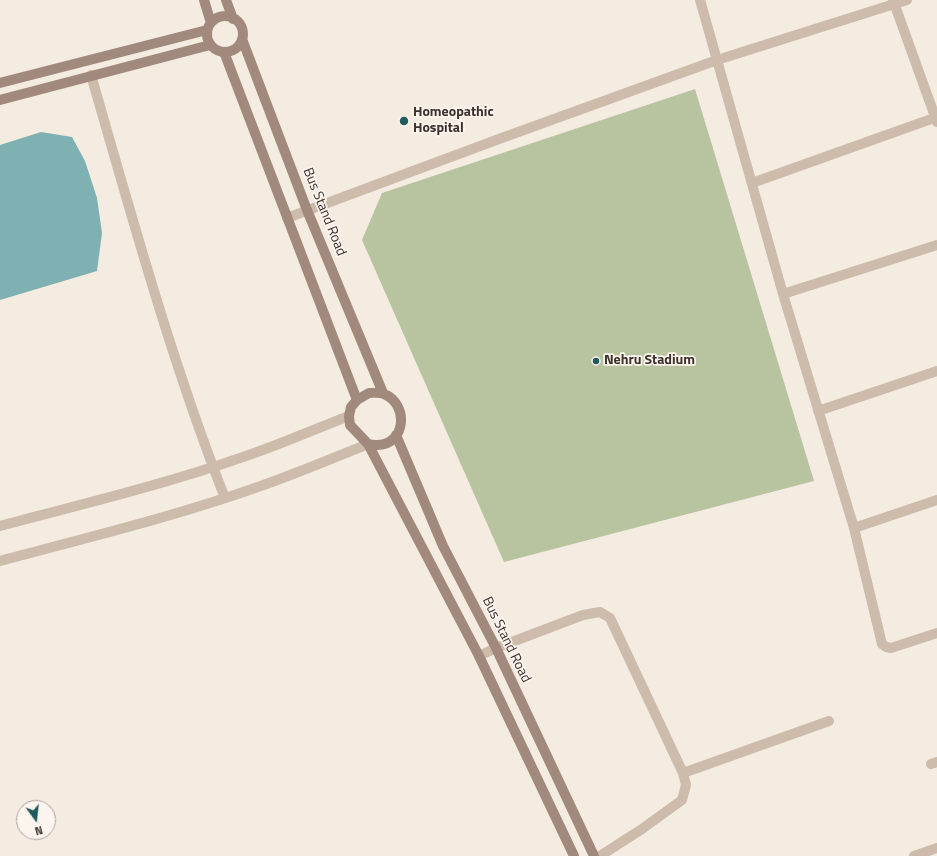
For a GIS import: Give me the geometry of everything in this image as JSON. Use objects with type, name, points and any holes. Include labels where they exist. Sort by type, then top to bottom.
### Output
[{"type":"main road","points":[[204,0],[209,26],[207,38],[210,45],[216,50],[224,52],[232,51],[239,46],[242,39]]},
{"type":"main road","name":"Bus Stand Road","points":[[226,0],[233,18],[239,24],[242,31],[242,39],[306,210],[383,393],[397,403],[401,410],[401,428],[396,435],[443,546],[496,648],[594,856]]},
{"type":"main road","points":[[0,83],[209,26],[218,18],[225,16],[233,18]]},
{"type":"main road","points":[[0,100],[210,45]]},
{"type":"main road","points":[[224,52],[357,400]]},
{"type":"main road","points":[[383,393],[369,393],[357,400],[351,407],[349,416],[350,425],[368,444],[479,656],[574,856]]},
{"type":"main road","points":[[368,444],[378,445],[388,442],[396,435]]},
{"type":"street","points":[[700,0],[783,294],[854,528],[882,644],[891,648],[937,633]]},
{"type":"street","points":[[287,218],[499,138],[717,60],[893,2],[907,0]]},
{"type":"street","points":[[752,183],[936,119],[893,2]]},
{"type":"street","points":[[92,75],[145,263],[183,379],[225,498]]},
{"type":"street","points":[[783,294],[937,245]]},
{"type":"street","points":[[818,411],[937,371]]},
{"type":"street","points":[[0,526],[213,467],[247,456],[349,416]]},
{"type":"street","points":[[0,561],[110,532],[225,498],[265,485],[368,444]]},
{"type":"street","points":[[854,528],[937,500]]},
{"type":"street","points":[[479,656],[496,648],[583,615],[600,612],[610,618],[683,774],[686,785],[682,800],[642,829],[600,856]]},
{"type":"street","points":[[683,774],[829,721]]},
{"type":"street","points":[[914,856],[937,848]]},
{"type":"green space","name":"Nehru Stadium","points":[[695,89],[814,481],[504,562],[362,240],[382,193]]},
{"type":"water","points":[[41,132],[72,137],[85,161],[97,198],[102,233],[97,271],[0,300],[0,145]]},
{"type":"place","name":"Homeopathic Hospital","points":[[404,121]]},
{"type":"place","name":"Nehru Stadium","points":[[596,361]]}]
